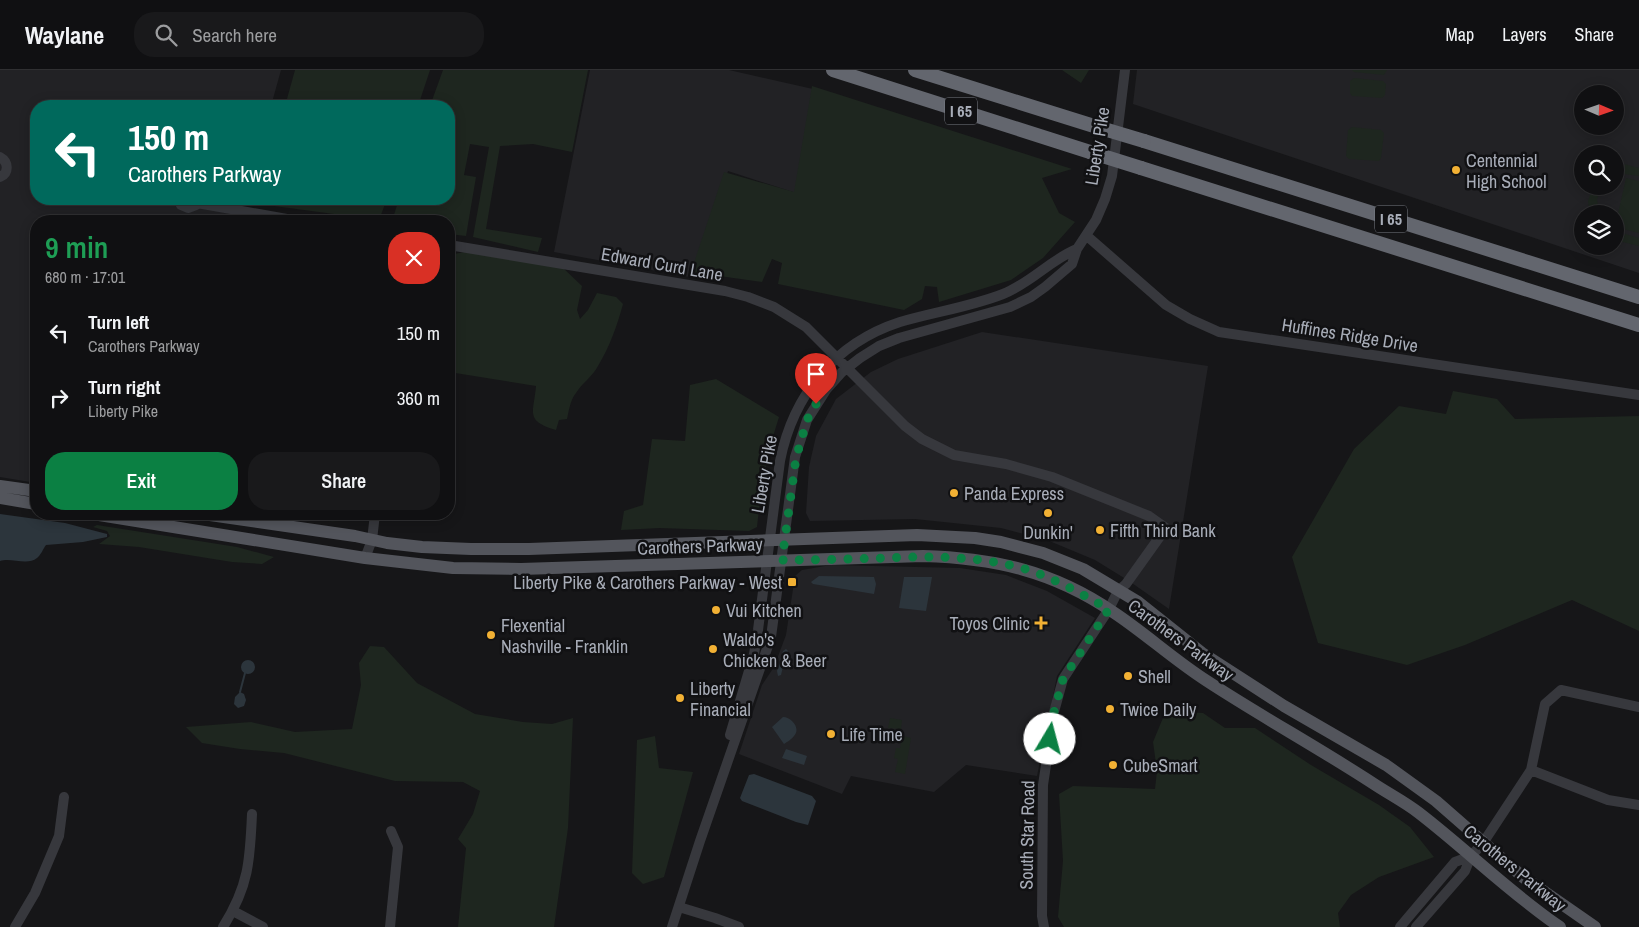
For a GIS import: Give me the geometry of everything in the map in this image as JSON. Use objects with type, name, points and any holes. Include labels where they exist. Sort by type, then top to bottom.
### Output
[{"type":"highway","name":"I 65","points":[[833,70],[1636,325]]},
{"type":"highway","name":"I 65","points":[[916,70],[1639,297]]},
{"type":"highway","points":[[1605,287],[1639,289]]},
{"type":"main road","points":[[0,486],[30,490]]},
{"type":"main road","points":[[0,498],[30,503]]},
{"type":"main road","name":"Carothers Parkway","points":[[130,520],[369,559],[489,570],[923,556],[960,557],[1023,568],[1050,578],[1109,609],[1194,673],[1254,712],[1324,751],[1418,812],[1497,879],[1560,927]]},
{"type":"main road","name":"Carothers Parkway","points":[[242,520],[422,547],[529,549],[917,535],[975,538],[1001,542],[1043,553],[1083,569],[1138,602],[1202,653],[1284,706],[1386,766],[1436,801],[1523,877],[1595,927]]},
{"type":"street","name":"Liberty Pike","points":[[672,927],[771,637],[796,458],[799,441],[807,420],[826,390],[846,369],[879,346],[899,338],[1010,306],[1031,297],[1058,278],[1072,264],[1077,249],[1096,220],[1112,176],[1125,70]]},
{"type":"street","points":[[0,157],[6,162],[7,168],[5,174],[0,178]]},
{"type":"street","points":[[181,205],[188,208],[195,205]]},
{"type":"street","points":[[218,205],[268,215]]},
{"type":"street","name":"Huffines Ridge Drive","points":[[1087,236],[1166,305],[1190,319],[1219,332],[1639,395]]},
{"type":"street","name":"Edward Curd Lane","points":[[455,246],[724,291],[748,297],[786,314],[806,327],[905,426],[939,449],[954,455],[1006,464],[1052,477],[1149,516],[1166,528]]},
{"type":"street","name":"Liberty Pike","points":[[700,841],[754,654],[780,461],[789,426],[804,397],[819,376],[836,358],[851,346],[885,328],[1009,292],[1028,281],[1062,255],[1077,249]]},
{"type":"street","points":[[937,313],[940,327]]},
{"type":"street","points":[[369,559],[374,520]]},
{"type":"street","name":"South Star Road","points":[[1044,927],[1042,916],[1043,785],[1054,712],[1063,679],[1109,609],[1118,590],[1126,584],[1166,528]]},
{"type":"street","points":[[1416,927],[1465,871],[1472,856],[1483,843],[1531,770],[1545,704],[1561,690],[1639,707]]},
{"type":"street","points":[[1531,770],[1608,800],[1639,804]]},
{"type":"street","points":[[15,927],[35,893],[59,836],[64,797]]},
{"type":"street","points":[[223,927],[233,911],[244,885],[250,857],[252,814]]},
{"type":"street","points":[[390,927],[398,847],[391,831]]},
{"type":"street","points":[[1400,927],[1455,862],[1472,856]]},
{"type":"street","points":[[679,907],[738,927]]},
{"type":"street","points":[[233,911],[263,927]]},
{"type":"shaded area","points":[[0,70],[281,70],[273,100],[30,100],[30,205],[238,205],[235,215],[30,215],[30,482],[0,477]]},
{"type":"shaded area","points":[[295,70],[430,70],[420,100],[287,100]]},
{"type":"shaded area","points":[[443,70],[588,70],[572,152],[533,144],[500,146],[486,229],[542,238],[538,252],[473,237],[489,147],[470,144],[464,175],[476,177],[466,236],[455,235],[455,215],[394,215],[397,205],[455,205],[455,100],[432,100]]},
{"type":"shaded area","points":[[590,70],[729,70],[813,89],[796,193],[728,171],[695,278],[554,252]]},
{"type":"shaded area","points":[[1062,70],[1089,70],[1081,83]]},
{"type":"shaded area","name":"Centennial High School","points":[[1137,70],[1639,70],[1639,273],[1585,255],[1624,255],[1624,205],[1574,205],[1574,251],[1133,104]]},
{"type":"shaded area","points":[[1352,70],[1387,70],[1384,75],[1354,72]]},
{"type":"shaded area","points":[[1354,78],[1383,81],[1386,84],[1385,95],[1382,98],[1352,96],[1350,93],[1350,81]]},
{"type":"shaded area","points":[[812,86],[1072,169],[1042,178],[1059,213],[1075,222],[1043,258],[1011,280],[939,302],[937,287],[925,286],[922,299],[904,310],[778,284],[782,263],[772,259],[762,282],[691,272],[724,172],[794,192]]},
{"type":"shaded area","points":[[1352,127],[1381,130],[1384,133],[1379,161],[1349,159],[1346,156],[1348,130]]},
{"type":"shaded area","points":[[1624,164],[1639,168],[1639,176],[1624,174]]},
{"type":"shaded area","points":[[1626,178],[1639,181],[1639,233],[1624,229],[1624,205],[1620,205],[1622,195],[1624,195]]},
{"type":"shaded area","points":[[1590,195],[1599,195],[1598,205],[1589,205]]},
{"type":"shaded area","points":[[266,205],[385,205],[381,215],[342,215]]},
{"type":"shaded area","points":[[1624,234],[1639,238],[1639,246],[1624,242]]},
{"type":"shaded area","points":[[465,252],[562,267],[582,286],[577,310],[580,319],[588,310],[597,293],[616,297],[623,304],[613,336],[596,370],[574,396],[567,419],[559,420],[556,430],[546,427],[535,419],[533,409],[536,386],[455,373],[455,254]]},
{"type":"shaded area","points":[[982,332],[1208,366],[1169,609],[1095,560],[1047,540],[1001,528],[915,519],[810,521],[806,513],[809,467],[816,436],[836,399],[871,372],[898,359]]},
{"type":"shaded area","points":[[716,379],[779,417],[765,471],[757,527],[749,531],[659,528],[621,530],[624,511],[643,505],[652,439],[685,441],[690,385]]},
{"type":"shaded area","points":[[1453,391],[1497,399],[1515,419],[1639,416],[1639,631],[1572,600],[1465,645],[1407,665],[1318,643],[1292,557],[1354,449],[1399,406],[1446,414]]},
{"type":"shaded area","points":[[0,514],[30,518],[30,520],[65,523],[107,534],[107,537],[83,542],[46,545],[38,557],[33,560],[0,561]]},
{"type":"shaded area","points":[[320,520],[346,520],[333,521]]},
{"type":"shaded area","points":[[97,525],[237,547],[274,557],[262,564],[232,562],[139,547],[99,544],[110,536],[107,531],[93,527]]},
{"type":"shaded area","points":[[831,565],[960,568],[1006,575],[1047,591],[1095,618],[1057,676],[1037,776],[966,765],[934,792],[851,776],[842,794],[739,754],[762,685],[774,667],[786,635],[795,576],[802,570]]},
{"type":"shaded area","points":[[819,576],[874,577],[876,584],[874,594],[813,584],[811,582]]},
{"type":"shaded area","points":[[904,577],[932,577],[926,611],[899,608]]},
{"type":"shaded area","points":[[370,646],[384,647],[417,683],[475,714],[523,722],[552,724],[573,718],[568,828],[554,927],[458,927],[466,848],[458,839],[473,814],[480,791],[463,782],[395,781],[284,753],[202,743],[186,727],[251,722],[295,732],[352,729],[361,685],[359,663]]},
{"type":"shaded area","points":[[786,649],[788,651],[781,675],[778,676],[777,671],[783,651]]},
{"type":"shaded area","points":[[248,660],[253,662],[255,667],[253,672],[248,674],[243,672],[241,667],[243,662]]},
{"type":"shaded area","points":[[240,692],[244,694],[246,700],[244,706],[238,708],[234,704],[235,697]]},
{"type":"shaded area","points":[[1165,713],[1203,713],[1225,728],[1255,728],[1311,765],[1379,805],[1410,827],[1434,857],[1379,877],[1351,895],[1338,913],[1340,927],[1064,927],[1058,917],[1063,861],[1059,794],[1073,786],[1155,789],[1157,771],[1153,742]]},
{"type":"shaded area","points":[[783,717],[792,721],[796,727],[796,733],[784,744],[772,727]]},
{"type":"shaded area","points":[[890,718],[902,720],[901,729],[888,728]]},
{"type":"shaded area","points":[[655,736],[659,768],[693,772],[664,877],[643,884],[632,873],[637,740]]},
{"type":"shaded area","points":[[902,736],[911,738],[905,774],[895,772],[898,759],[894,758],[896,748],[900,748]]},
{"type":"shaded area","points":[[786,749],[807,756],[804,765],[782,758]]},
{"type":"shaded area","points":[[754,774],[812,796],[816,801],[808,825],[742,801],[740,798],[749,775]]},
{"type":"waterway","points":[[240,692],[245,673]]},
{"type":"place","name":"Centennial High School","points":[[1456,170]]},
{"type":"place","name":"Panda Express","points":[[954,493]]},
{"type":"place","name":"Dunkin'","points":[[1048,513]]},
{"type":"place","name":"Fifth Third Bank","points":[[1100,530]]},
{"type":"place","name":"Liberty Pike & Carothers Parkway - West","points":[[792,582]]},
{"type":"place","name":"Vui Kitchen","points":[[716,610]]},
{"type":"place","name":"Toyos Clinic","points":[[1041,623]]},
{"type":"place","name":"Flexential Nashville - Franklin","points":[[491,635]]},
{"type":"place","name":"Waldo's Chicken & Beer","points":[[713,649]]},
{"type":"place","name":"Shell","points":[[1128,676]]},
{"type":"place","name":"Liberty Financial","points":[[680,698]]},
{"type":"place","name":"Twice Daily","points":[[1110,709]]},
{"type":"place","name":"Life Time","points":[[831,734]]},
{"type":"place","name":"CubeSmart","points":[[1113,765]]},
{"type":"route","points":[[816,404],[799,441],[782,560],[923,556],[960,557],[1023,568],[1050,578],[1109,609],[1063,679],[1054,712],[1050,739]]}]
